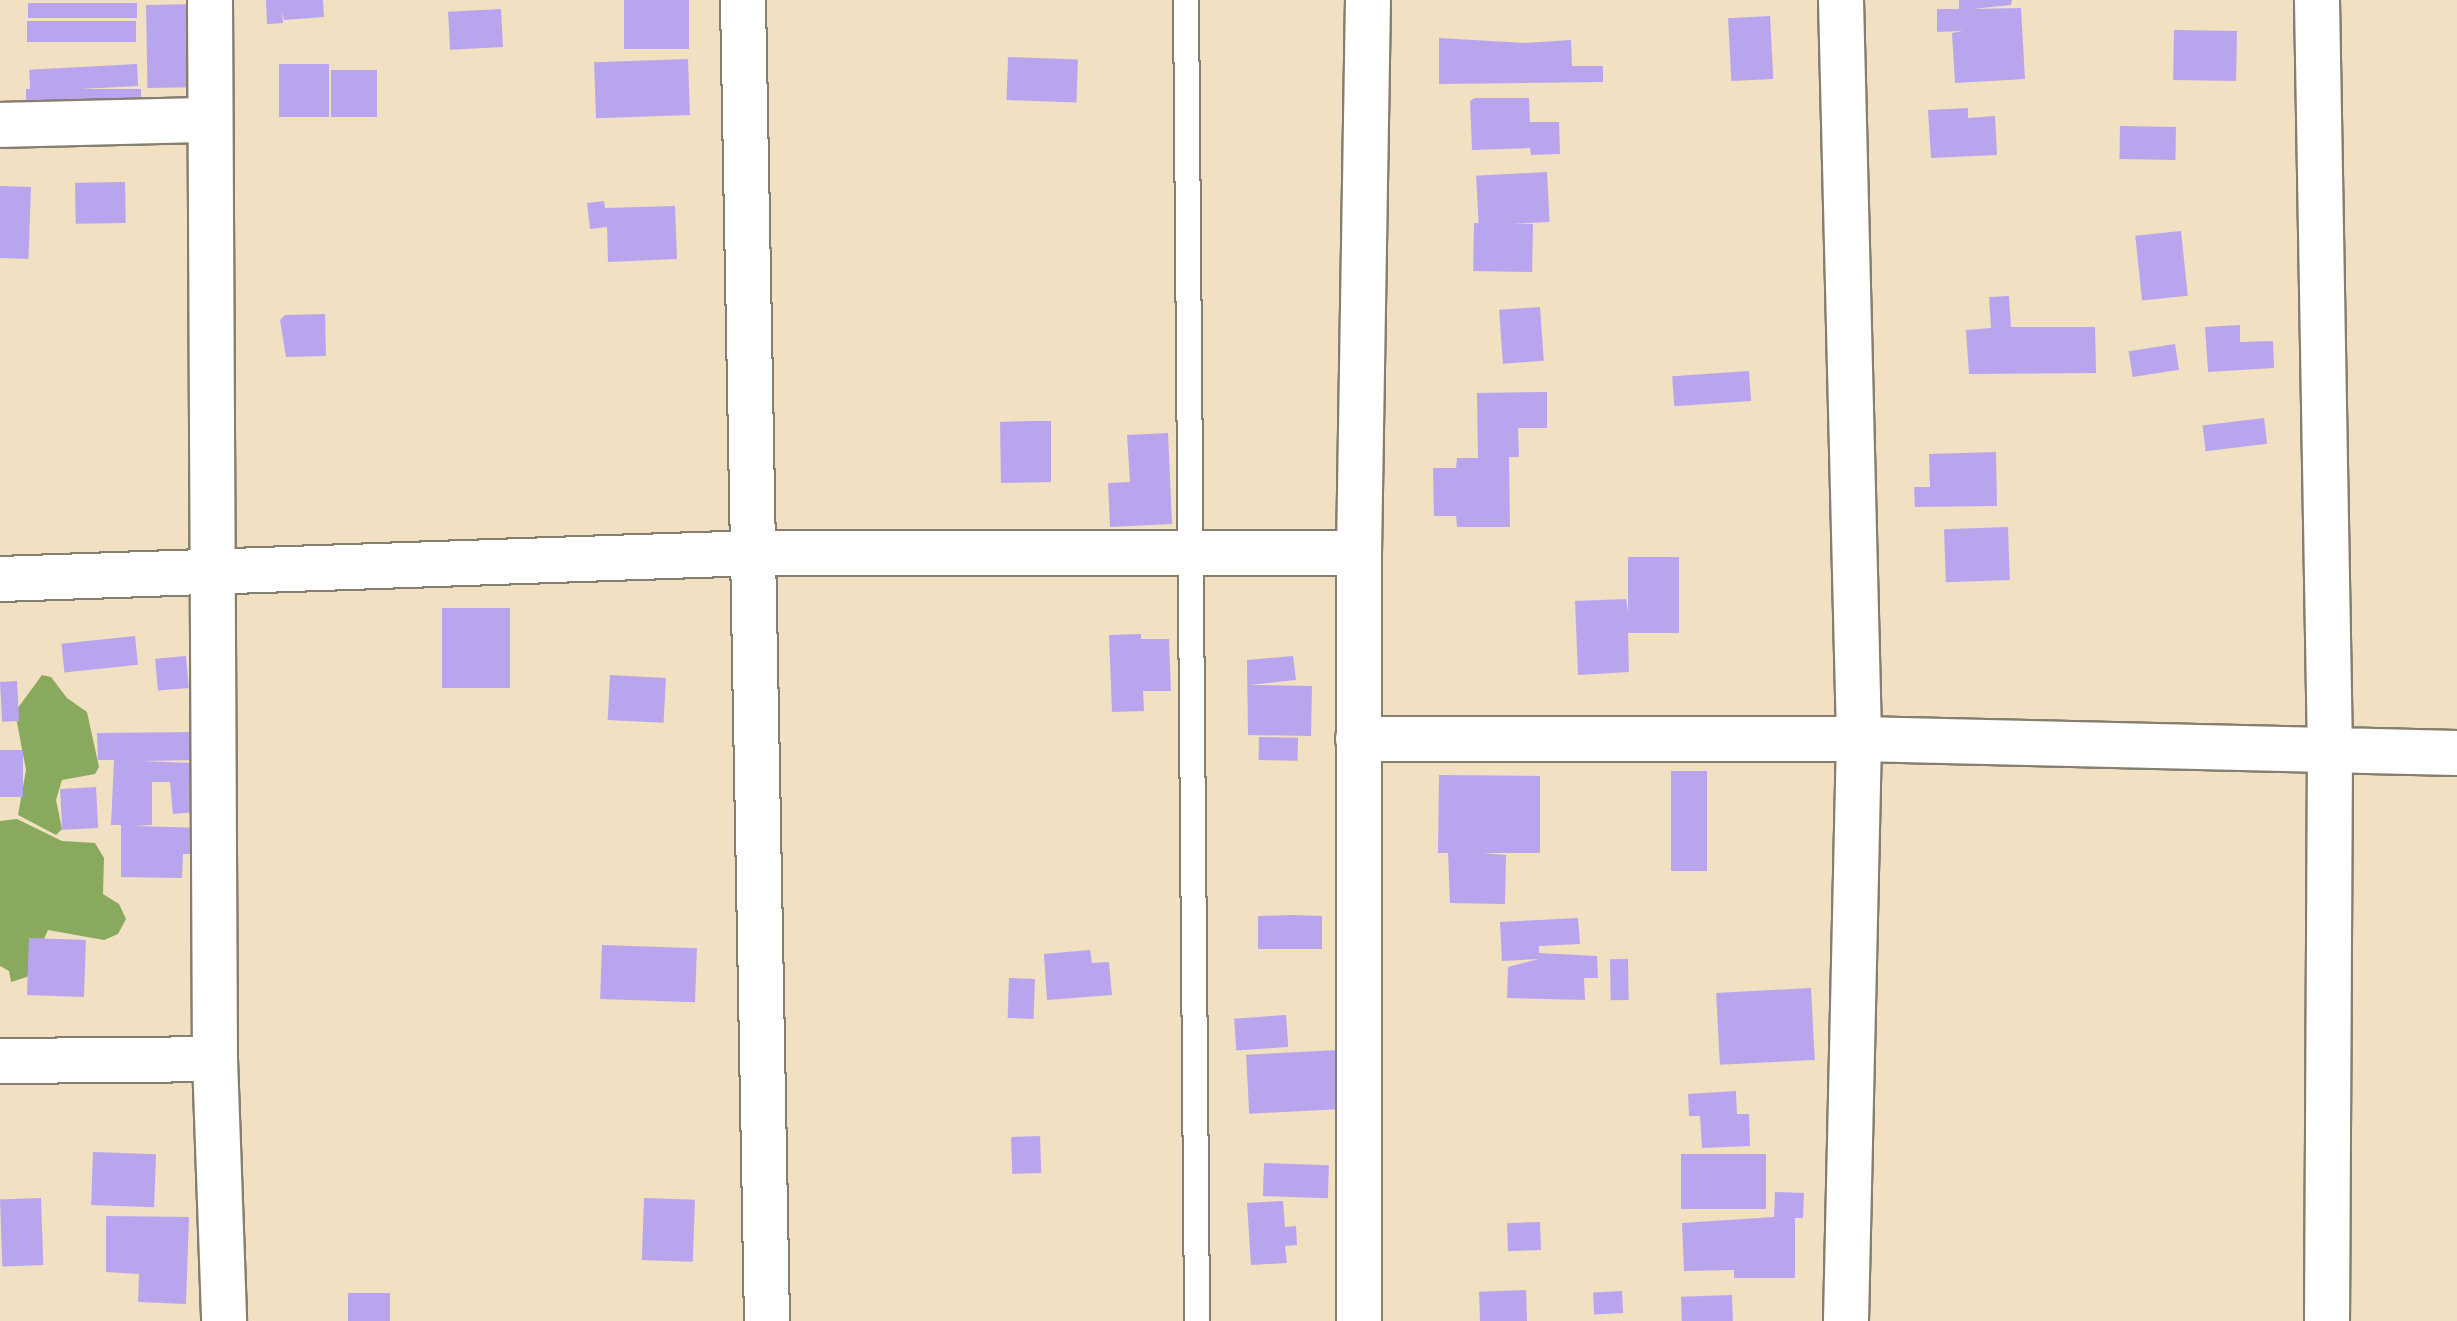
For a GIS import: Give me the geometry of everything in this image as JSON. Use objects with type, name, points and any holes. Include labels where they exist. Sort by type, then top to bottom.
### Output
[{"type":"street","points":[[210,0],[215,1059],[224,1321]]},
{"type":"street","points":[[743,0],[767,1321]]},
{"type":"street","points":[[1359,1321],[1359,553],[1368,0]]},
{"type":"street","points":[[1841,0],[1859,739],[1846,1321]]},
{"type":"street","points":[[2317,0],[2330,750],[2327,1321]]},
{"type":"street","points":[[0,125],[210,120]]},
{"type":"street","points":[[0,579],[214,575],[754,553],[1359,553]]},
{"type":"street","points":[[1358,739],[1859,739],[2457,753]]},
{"type":"street","points":[[0,1061],[215,1059]]},
{"type":"lane","points":[[1186,0],[1197,1321]]},
{"type":"green space","points":[[42,675],[51,677],[67,698],[87,712],[99,767],[95,774],[62,780],[56,800],[62,829],[56,835],[18,815],[26,770],[15,712]]},
{"type":"green space","points":[[17,819],[62,841],[95,843],[104,858],[103,894],[119,904],[126,919],[118,934],[104,940],[48,930],[27,977],[11,982],[9,971],[0,966],[0,821]]},
{"type":"building","points":[[266,0],[323,0],[324,17],[284,20],[282,12],[283,23],[267,24]]},
{"type":"building","points":[[624,0],[689,0],[689,49],[624,49]]},
{"type":"building","points":[[1959,0],[2012,0],[2011,5],[1972,9],[2021,8],[2025,79],[1955,83],[1952,33],[1963,31],[1937,32],[1937,9],[1959,9]]},
{"type":"building","points":[[28,3],[137,3],[137,18],[28,18]]},
{"type":"building","points":[[202,4],[203,87],[147,88],[146,5]]},
{"type":"building","points":[[501,9],[503,47],[450,50],[448,12]]},
{"type":"building","points":[[1770,16],[1773,79],[1731,81],[1728,18]]},
{"type":"building","points":[[27,21],[136,21],[136,42],[27,42]]},
{"type":"building","points":[[2174,30],[2237,31],[2236,81],[2173,80]]},
{"type":"building","points":[[1439,38],[1525,43],[1571,40],[1572,66],[1603,66],[1603,82],[1439,84]]},
{"type":"building","points":[[1008,57],[1078,59],[1076,102],[1006,100]]},
{"type":"building","points":[[688,59],[690,115],[596,118],[594,62]]},
{"type":"building","points":[[137,64],[138,86],[30,92],[29,70]]},
{"type":"building","points":[[279,64],[329,64],[329,117],[279,117]]},
{"type":"building","points":[[331,70],[377,70],[377,117],[331,117]]},
{"type":"building","points":[[26,89],[141,89],[141,108],[26,108]]},
{"type":"building","points":[[1475,98],[1529,98],[1530,122],[1559,122],[1560,154],[1531,155],[1530,148],[1472,150],[1470,101]]},
{"type":"building","points":[[1968,108],[1968,118],[1995,116],[1997,155],[1931,158],[1928,110]]},
{"type":"building","points":[[2120,126],[2176,127],[2175,160],[2119,159]]},
{"type":"building","points":[[1547,172],[1550,222],[1479,226],[1476,176]]},
{"type":"building","points":[[125,182],[126,223],[76,224],[75,183]]},
{"type":"building","points":[[0,186],[31,187],[28,259],[0,258]]},
{"type":"building","points":[[604,201],[605,208],[675,206],[677,259],[608,262],[607,227],[590,229],[587,203]]},
{"type":"building","points":[[1474,223],[1533,224],[1532,272],[1473,271]]},
{"type":"building","points":[[2181,231],[2188,296],[2142,300],[2135,236]]},
{"type":"building","points":[[2009,296],[2011,327],[2095,327],[2096,373],[1969,374],[1966,330],[1991,328],[1989,297]]},
{"type":"building","points":[[1540,307],[1544,361],[1503,364],[1499,310]]},
{"type":"building","points":[[325,314],[326,356],[286,357],[280,320],[285,315]]},
{"type":"building","points":[[2240,325],[2240,342],[2273,341],[2274,368],[2208,372],[2205,327]]},
{"type":"building","points":[[2175,344],[2179,370],[2133,377],[2129,351]]},
{"type":"building","points":[[1749,371],[1751,401],[1674,406],[1672,376]]},
{"type":"building","points":[[1547,392],[1547,428],[1518,428],[1519,457],[1509,457],[1510,527],[1457,527],[1456,516],[1434,516],[1433,468],[1456,468],[1457,458],[1478,458],[1477,393]]},
{"type":"building","points":[[2264,418],[2267,444],[2206,451],[2202,426]]},
{"type":"building","points":[[1051,421],[1051,482],[1001,483],[1000,422]]},
{"type":"building","points":[[1168,433],[1172,524],[1110,527],[1108,483],[1130,482],[1127,435]]},
{"type":"building","points":[[1996,452],[1997,506],[1915,507],[1914,487],[1930,487],[1929,454]]},
{"type":"building","points":[[2008,527],[2010,580],[1946,582],[1944,529]]},
{"type":"building","points":[[1628,557],[1679,557],[1679,633],[1628,633],[1629,672],[1578,675],[1575,601],[1626,599],[1628,612]]},
{"type":"building","points":[[442,608],[510,608],[510,688],[442,688]]},
{"type":"building","points":[[1141,634],[1141,639],[1169,639],[1171,691],[1143,691],[1144,711],[1112,712],[1109,635]]},
{"type":"building","points":[[135,636],[138,665],[64,673],[61,644]]},
{"type":"building","points":[[186,656],[189,688],[158,691],[155,659]]},
{"type":"building","points":[[1293,656],[1296,680],[1249,685],[1312,686],[1311,736],[1248,735],[1247,660]]},
{"type":"building","points":[[610,675],[666,678],[664,723],[608,720]]},
{"type":"building","points":[[17,681],[19,721],[2,722],[0,682]]},
{"type":"building","points":[[195,732],[195,760],[140,761],[193,763],[196,812],[173,814],[170,782],[152,782],[152,825],[135,826],[203,828],[202,854],[183,854],[182,878],[121,877],[121,825],[111,825],[114,760],[98,760],[97,733]]},
{"type":"building","points":[[1259,737],[1298,738],[1298,761],[1259,760]]},
{"type":"building","points":[[0,750],[23,750],[23,797],[0,797]]},
{"type":"building","points":[[1671,771],[1707,771],[1707,871],[1671,871]]},
{"type":"building","points":[[1439,775],[1540,776],[1540,853],[1483,853],[1506,855],[1505,904],[1450,903],[1448,853],[1438,853]]},
{"type":"building","points":[[96,787],[98,828],[62,830],[60,789]]},
{"type":"building","points":[[1258,916],[1322,916],[1322,949],[1258,949]]},
{"type":"building","points":[[1578,918],[1580,944],[1539,946],[1539,953],[1597,956],[1598,978],[1584,978],[1585,1000],[1507,998],[1508,967],[1539,959],[1502,961],[1500,922]]},
{"type":"building","points":[[29,938],[86,940],[84,997],[27,995]]},
{"type":"building","points":[[602,945],[697,948],[695,1002],[600,999]]},
{"type":"building","points":[[1090,950],[1092,963],[1109,962],[1112,995],[1047,1000],[1044,954]]},
{"type":"building","points":[[1610,959],[1628,959],[1629,1000],[1611,1000]]},
{"type":"building","points":[[1009,978],[1035,979],[1034,1019],[1008,1018]]},
{"type":"building","points":[[1811,988],[1815,1060],[1720,1065],[1716,993]]},
{"type":"building","points":[[1286,1015],[1288,1047],[1236,1051],[1234,1019]]},
{"type":"building","points":[[1338,1050],[1341,1109],[1249,1114],[1246,1055]]},
{"type":"building","points":[[1736,1091],[1737,1114],[1749,1114],[1750,1146],[1702,1148],[1700,1116],[1689,1116],[1688,1094]]},
{"type":"building","points":[[1040,1136],[1041,1173],[1012,1174],[1011,1137]]},
{"type":"building","points":[[93,1152],[156,1154],[154,1207],[91,1205]]},
{"type":"building","points":[[1681,1154],[1766,1154],[1766,1209],[1681,1209]]},
{"type":"building","points":[[1264,1163],[1329,1165],[1328,1198],[1263,1196]]},
{"type":"building","points":[[1775,1192],[1804,1193],[1803,1218],[1795,1218],[1795,1278],[1734,1278],[1734,1270],[1684,1271],[1682,1223],[1774,1217]]},
{"type":"building","points":[[41,1198],[43,1265],[2,1266],[0,1199]]},
{"type":"building","points":[[644,1198],[695,1200],[693,1262],[642,1260]]},
{"type":"building","points":[[1283,1201],[1285,1227],[1296,1226],[1297,1245],[1285,1246],[1287,1263],[1251,1265],[1247,1203]]},
{"type":"building","points":[[106,1216],[189,1217],[186,1304],[138,1302],[139,1274],[106,1272]]},
{"type":"building","points":[[1540,1222],[1541,1250],[1508,1251],[1507,1223]]},
{"type":"building","points":[[1526,1290],[1527,1321],[1480,1321],[1479,1292]]},
{"type":"building","points":[[1622,1291],[1623,1313],[1594,1314],[1593,1293]]},
{"type":"building","points":[[348,1293],[390,1293],[390,1321],[348,1321]]},
{"type":"building","points":[[1732,1295],[1733,1321],[1682,1321],[1681,1297]]}]
